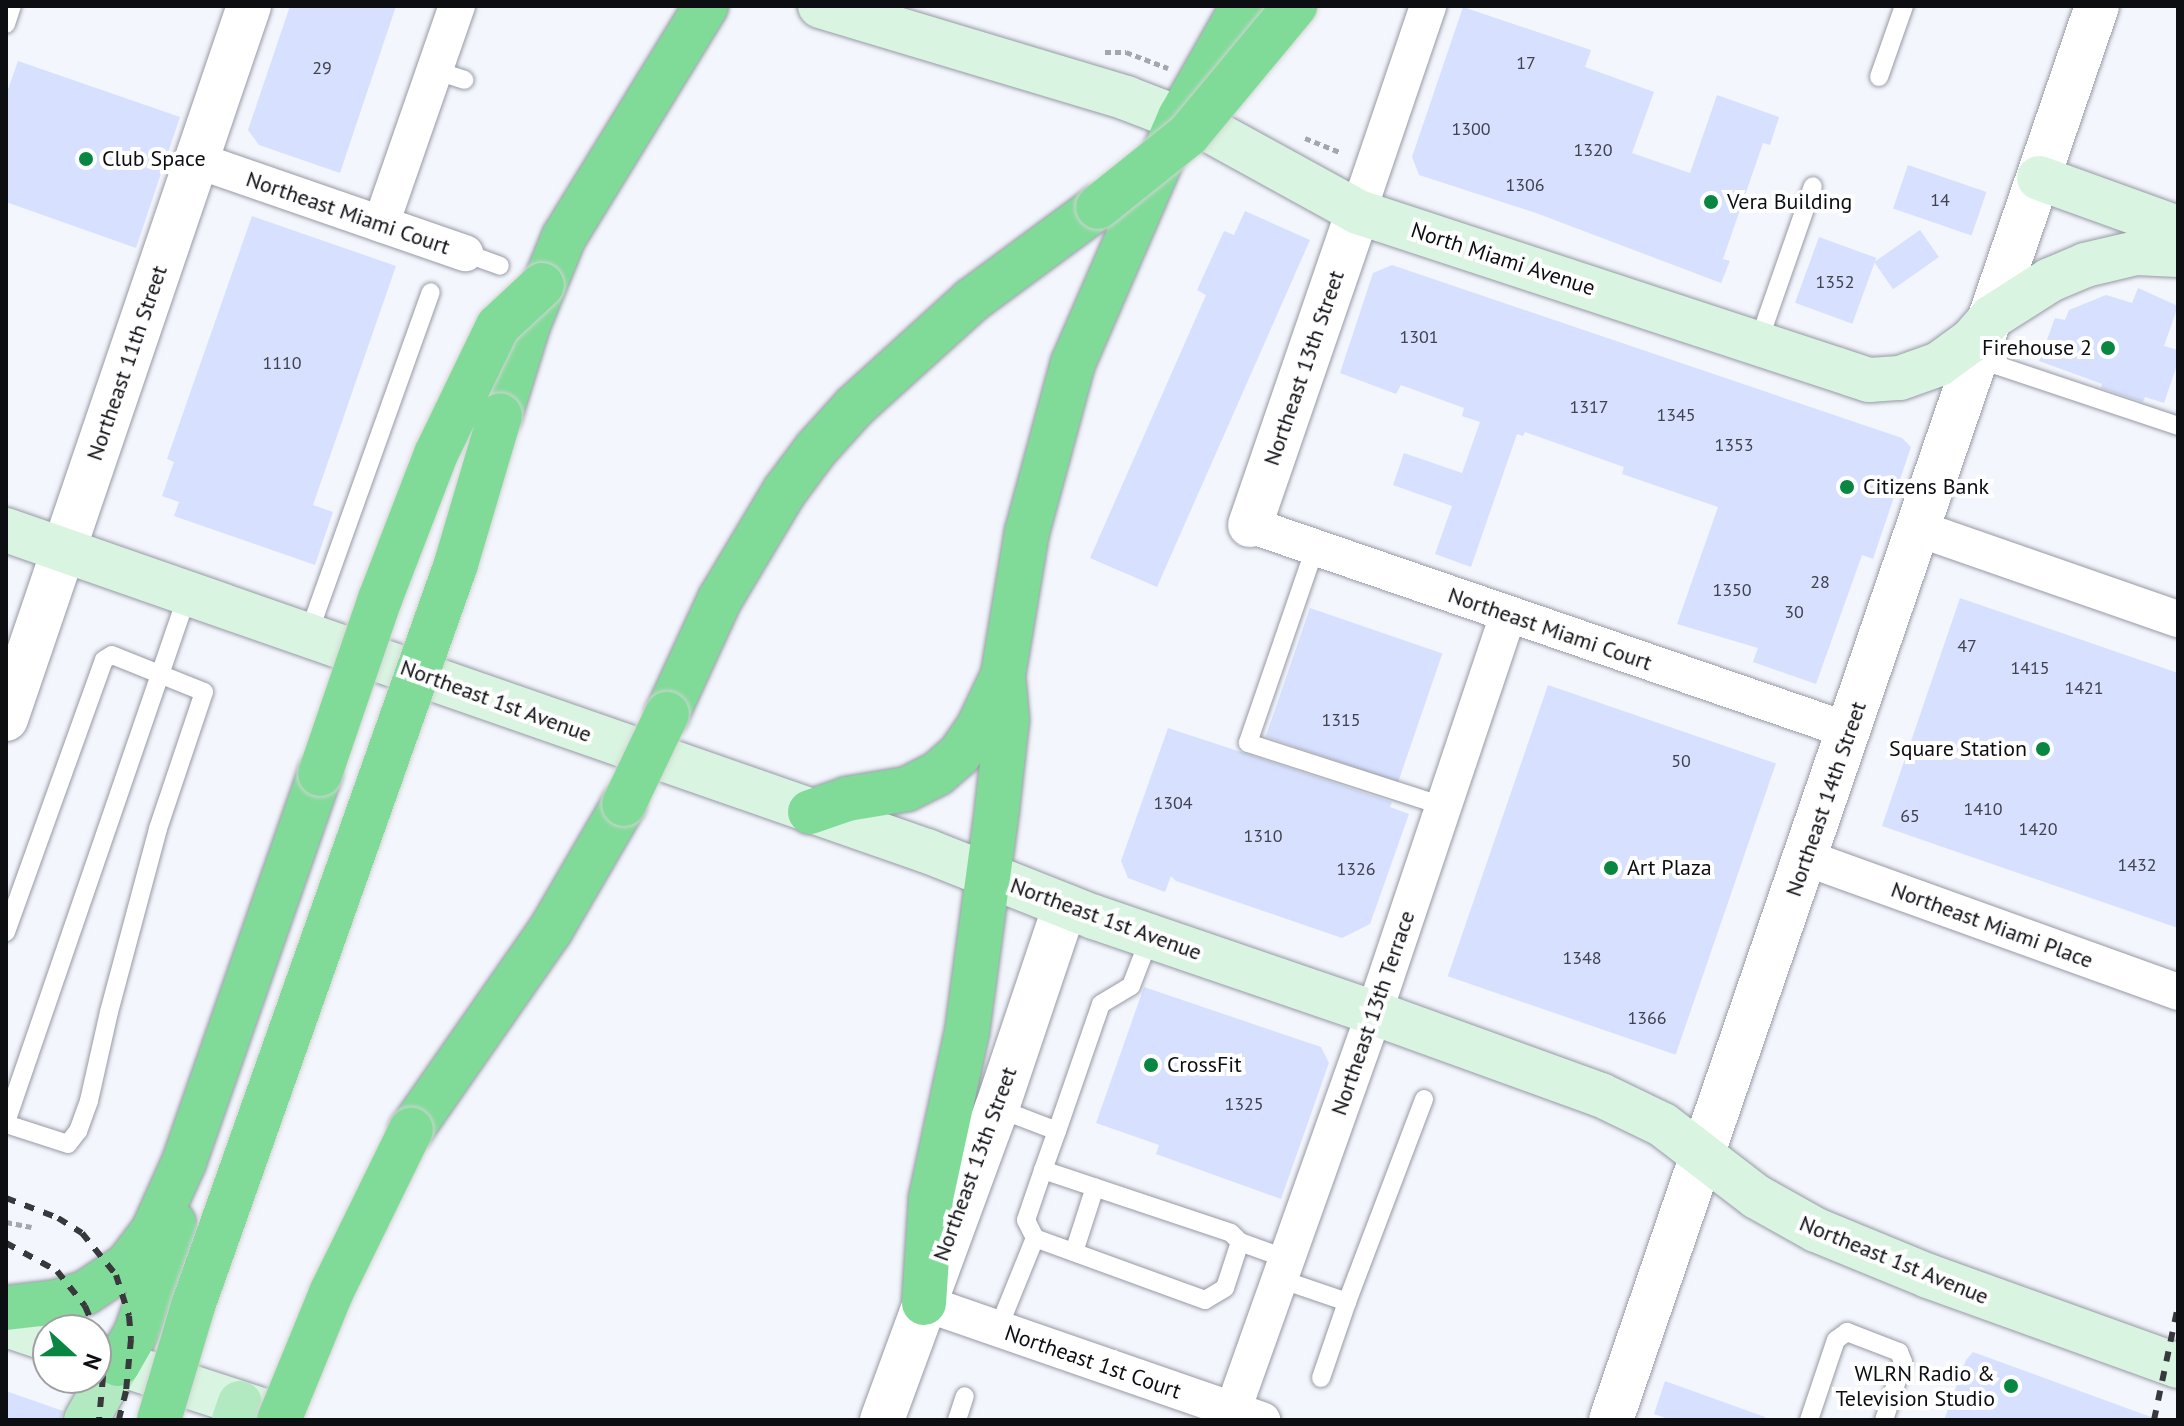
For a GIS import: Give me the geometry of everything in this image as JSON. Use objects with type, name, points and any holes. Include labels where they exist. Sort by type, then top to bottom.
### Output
[{"type":"highway","points":[[159,1420],[193,1306],[456,564],[542,285],[588,195],[706,6]]},
{"type":"highway","points":[[924,1303],[931,1198],[967,1032],[1007,720],[1003,675],[1027,532],[1073,363],[1180,117],[1243,6]]},
{"type":"highway","points":[[279,1420],[331,1293],[411,1130],[477,1038],[586,874],[624,804],[720,599],[784,492],[816,449],[855,406],[972,300],[1098,207],[1188,135],[1295,6]]},
{"type":"highway","points":[[6,1308],[40,1305],[85,1293],[127,1265],[153,1231],[184,1162],[380,599],[453,417],[498,326],[542,285]]},
{"type":"highway","points":[[810,812],[847,799],[907,789],[937,774],[959,755],[978,728],[1003,675]]},
{"type":"highway","points":[[112,1355],[136,1333],[177,1213],[184,1162]]},
{"type":"main road","name":"North Miami Avenue","points":[[820,6],[1180,117],[1358,212],[1869,380],[1917,374],[1939,364],[1971,341],[1992,317],[2050,280],[2085,265],[2136,253],[2178,255]]},
{"type":"main road","points":[[2039,178],[2178,228]]},
{"type":"main road","name":"Northeast 1st Avenue","points":[[6,530],[988,875],[1150,937],[1374,1013],[1629,1107],[1663,1125],[1774,1209],[1840,1241],[2178,1366]]},
{"type":"main road","points":[[6,1325],[32,1334]]},
{"type":"main road","points":[[112,1362],[237,1411],[293,1420]]},
{"type":"main road","points":[[86,1420],[95,1394]]},
{"type":"street","name":"Northeast 11th Street","points":[[6,719],[249,6]]},
{"type":"street","points":[[381,224],[449,75],[457,6]]},
{"type":"street","points":[[1358,212],[1428,6]]},
{"type":"street","name":"Northeast 14th Street","points":[[1611,1420],[2097,6]]},
{"type":"street","name":"Northeast Miami Court","points":[[196,160],[465,253]]},
{"type":"street","name":"Northeast 13th Street","points":[[1250,525],[1358,212]]},
{"type":"street","name":"Northeast Miami Court","points":[[1250,525],[1850,731]]},
{"type":"street","points":[[1919,529],[2178,619]]},
{"type":"street","name":"Northeast 13th Terrace","points":[[1238,1415],[1284,1269],[1508,615]]},
{"type":"street","name":"Northeast Miami Place","points":[[1806,858],[2178,992]]},
{"type":"street","name":"Northeast 13th Street","points":[[882,1420],[997,1108],[1065,906]]},
{"type":"street","name":"Northeast 1st Court","points":[[924,1303],[1238,1415]]},
{"type":"lane","points":[[6,24],[12,6]]},
{"type":"lane","points":[[1879,77],[1904,6]]},
{"type":"lane","points":[[1758,343],[1813,186]]},
{"type":"lane","name":"Northeast Miami Court","points":[[465,253],[500,266]]},
{"type":"lane","points":[[308,635],[431,292]]},
{"type":"lane","points":[[1978,359],[2178,426]]},
{"type":"lane","points":[[1315,548],[1248,743],[1443,806]]},
{"type":"lane","points":[[6,932],[104,660],[112,655],[160,673],[204,692],[158,829],[109,1012],[89,1101],[78,1131],[68,1144],[6,1123],[160,673],[188,593]]},
{"type":"lane","points":[[1150,937],[1131,986],[1101,1004],[1026,1220],[1035,1238],[1205,1300],[1225,1288],[1240,1242]]},
{"type":"lane","points":[[1321,1378],[1424,1099]]},
{"type":"lane","points":[[997,1108],[1057,1131]]},
{"type":"lane","points":[[1043,1170],[1231,1233],[1284,1269],[1347,1302]]},
{"type":"lane","points":[[1074,1252],[1095,1187]]},
{"type":"lane","points":[[998,1329],[1035,1238]]},
{"type":"lane","points":[[1809,1420],[1836,1340],[1847,1332],[1899,1352],[1903,1362],[1884,1420]]},
{"type":"lane","points":[[957,1420],[965,1396]]},
{"type":"path","points":[[6,1222],[32,1227]]},
{"type":"building","points":[[290,6],[396,6],[340,173],[259,145],[248,130]]},
{"type":"building","points":[[1463,7],[1591,50],[1585,67],[1654,92],[1632,153],[1690,173],[1717,95],[1779,117],[1770,145],[1763,143],[1723,259],[1730,261],[1721,283],[1536,213],[1419,175],[1412,157]]},
{"type":"building","name":"Club Space","points":[[18,61],[180,117],[136,248],[6,202],[6,95]]},
{"type":"building","points":[[1908,165],[1986,192],[1972,236],[1893,208]]},
{"type":"building","points":[[1245,211],[1310,240],[1157,587],[1090,558],[1206,295],[1197,290],[1224,231],[1234,235]]},
{"type":"building","points":[[252,216],[396,266],[313,505],[333,512],[315,565],[174,516],[179,502],[162,496],[174,462],[167,459]]},
{"type":"building","points":[[1920,230],[1939,257],[1893,289],[1874,262]]},
{"type":"building","points":[[1819,237],[1876,258],[1852,324],[1795,303]]},
{"type":"building","points":[[1392,265],[1902,438],[1911,447],[1873,559],[1862,555],[1816,684],[1753,662],[1758,648],[1677,624],[1718,507],[1622,474],[1624,467],[1525,432],[1523,436],[1517,434],[1471,567],[1435,554],[1452,506],[1393,485],[1404,453],[1462,473],[1480,422],[1462,416],[1464,408],[1401,385],[1396,394],[1340,373],[1373,273]]},
{"type":"building","name":"Firehouse 2","points":[[2138,288],[2178,306],[2164,346],[2178,350],[2178,362],[2164,403],[2145,397],[2143,402],[2101,388],[2102,384],[2039,361],[2055,318],[2065,320],[2069,310],[2106,295],[2132,303]]},
{"type":"building","name":"Square Station","points":[[1960,598],[2178,673],[2178,928],[1882,826]]},
{"type":"building","points":[[1310,608],[1442,654],[1398,782],[1266,737]]},
{"type":"building","name":"Art Plaza","points":[[1548,685],[1776,763],[1676,1055],[1448,976]]},
{"type":"building","points":[[1168,728],[1392,802],[1390,807],[1409,814],[1370,924],[1342,938],[1176,881],[1171,876],[1165,892],[1128,878],[1121,861]]},
{"type":"building","points":[[1144,987],[1321,1047],[1329,1063],[1281,1199],[1156,1154],[1159,1145],[1096,1123]]},
{"type":"building","name":"WLRN Radio & Television Studio","points":[[1973,1352],[2151,1417],[2150,1420],[1944,1420],[1966,1360]]},
{"type":"building","points":[[1665,1381],[1765,1417],[1765,1420],[1671,1420],[1654,1414]]},
{"type":"building","points":[[6,1391],[63,1411],[61,1420],[6,1420]]},
{"type":"railway","points":[[6,1198],[58,1218],[82,1233],[116,1275],[129,1316],[131,1339],[126,1391],[119,1420]]},
{"type":"railway","points":[[6,1243],[57,1271],[88,1314]]},
{"type":"railway","points":[[2154,1420],[2178,1306]]},
{"type":"railway","points":[[99,1420],[101,1394]]},
{"type":"place","name":"Club Space","points":[[86,159]]},
{"type":"place","name":"Vera Building","points":[[1711,202]]},
{"type":"place","name":"Firehouse 2","points":[[2108,348]]},
{"type":"place","name":"Citizens Bank","points":[[1847,487]]},
{"type":"place","name":"Square Station","points":[[2043,749]]},
{"type":"place","name":"Art Plaza","points":[[1611,868]]},
{"type":"place","name":"CrossFit","points":[[1151,1065]]},
{"type":"place","name":"WLRN Radio & Television Studio","points":[[2011,1386]]}]
